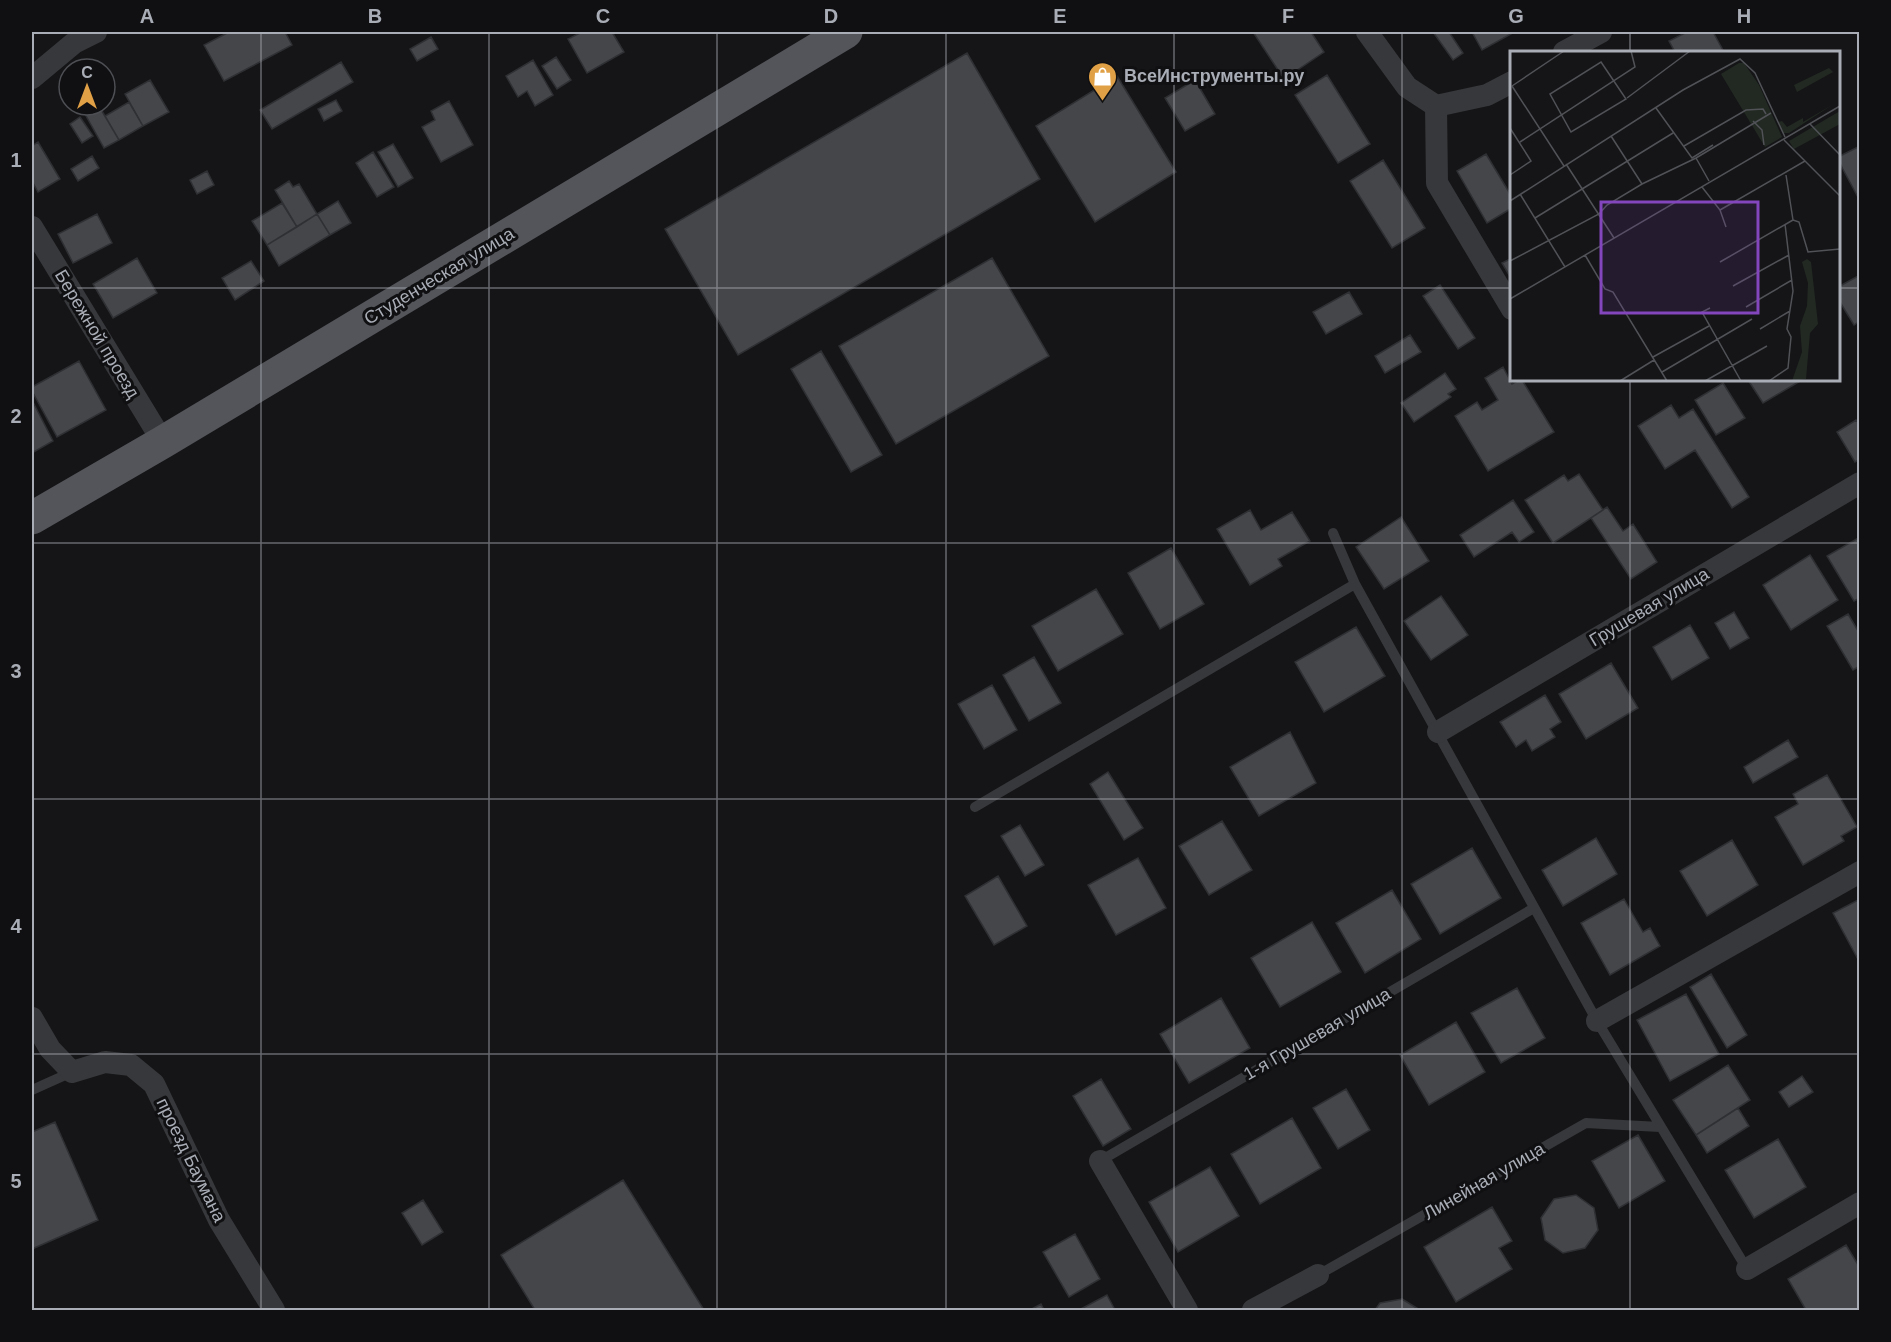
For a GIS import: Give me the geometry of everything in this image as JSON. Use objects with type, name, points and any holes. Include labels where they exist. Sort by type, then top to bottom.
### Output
[{"type":"main road","name":"Студенческая улица","points":[[32,518],[163,442],[846,32]]},
{"type":"street","points":[[32,78],[74,43],[96,32]]},
{"type":"street","points":[[1367,32],[1407,87],[1436,106],[1487,95],[1510,83]]},
{"type":"street","points":[[1566,51],[1601,32]]},
{"type":"street","points":[[1436,106],[1437,183],[1510,306]]},
{"type":"street","name":"Бережной проезд","points":[[32,227],[163,442]]},
{"type":"street","name":"Грушевая улица","points":[[1438,732],[1860,483]]},
{"type":"street","points":[[1597,1021],[1860,872]]},
{"type":"street","points":[[32,1018],[50,1049],[72,1072]]},
{"type":"street","name":"проезд Баумана","points":[[72,1072],[105,1062],[131,1065],[154,1084],[219,1220],[274,1311]]},
{"type":"street","points":[[1100,1161],[1187,1311]]},
{"type":"street","points":[[1747,1269],[1860,1203]]},
{"type":"street","points":[[1253,1311],[1318,1275]]},
{"type":"lane","points":[[1333,533],[1355,584],[1597,1021],[1747,1269]]},
{"type":"lane","points":[[975,807],[1355,584]]},
{"type":"lane","name":"1-я Грушевая улица","points":[[1100,1161],[1534,908]]},
{"type":"lane","points":[[32,1090],[72,1072]]},
{"type":"lane","name":"Линейная улица","points":[[1318,1275],[1586,1123],[1660,1127]]},
{"type":"building","points":[[229,32],[285,32],[292,45],[224,81],[204,45]]},
{"type":"building","points":[[582,32],[612,32],[624,52],[587,73],[568,39]]},
{"type":"building","points":[[1253,32],[1311,32],[1324,52],[1284,79]]},
{"type":"building","points":[[1433,32],[1449,32],[1463,53],[1453,60]]},
{"type":"building","points":[[1472,32],[1510,32],[1511,34],[1482,50]]},
{"type":"building","points":[[1687,32],[1713,32],[1723,51],[1674,51],[1669,41]]},
{"type":"building","points":[[431,37],[438,49],[417,61],[410,49]]},
{"type":"building","points":[[967,53],[1040,179],[738,355],[665,229]]},
{"type":"building","points":[[556,57],[571,80],[557,89],[542,66]]},
{"type":"building","points":[[533,60],[553,95],[535,106],[527,91],[518,97],[506,76]]},
{"type":"building","points":[[341,62],[353,82],[272,129],[260,110]]},
{"type":"building","points":[[1327,75],[1370,144],[1338,163],[1295,95]]},
{"type":"building","points":[[1117,76],[1176,172],[1095,222],[1036,126]]},
{"type":"building","points":[[150,80],[169,112],[143,126],[125,94]]},
{"type":"building","points":[[1195,80],[1215,114],[1185,131],[1165,98]]},
{"type":"building","points":[[336,100],[342,111],[324,121],[318,109]]},
{"type":"building","points":[[449,101],[473,145],[441,162],[422,127],[435,120],[431,111]]},
{"type":"building","points":[[129,102],[143,126],[119,140],[106,117],[117,117],[117,109]]},
{"type":"building","points":[[80,117],[93,136],[82,143],[70,124]]},
{"type":"building","points":[[87,117],[105,117],[119,140],[104,148]]},
{"type":"building","points":[[38,142],[60,179],[38,192],[32,181],[32,146]]},
{"type":"building","points":[[393,144],[413,178],[398,187],[378,152]]},
{"type":"building","points":[[1860,146],[1860,201],[1840,164],[1840,156]]},
{"type":"building","points":[[373,152],[394,187],[377,197],[356,163]]},
{"type":"building","points":[[1486,154],[1510,194],[1510,209],[1487,223],[1457,171]]},
{"type":"building","points":[[92,156],[99,168],[78,181],[71,169]]},
{"type":"building","points":[[1383,160],[1425,228],[1392,248],[1350,181]]},
{"type":"building","points":[[207,171],[214,185],[197,194],[190,180]]},
{"type":"building","points":[[289,181],[293,187],[299,184],[317,214],[297,227],[275,190]]},
{"type":"building","points":[[338,201],[351,223],[330,235],[317,214]]},
{"type":"building","points":[[282,203],[297,227],[267,245],[252,221]]},
{"type":"building","points":[[97,214],[112,243],[73,263],[58,234]]},
{"type":"building","points":[[317,214],[330,235],[279,266],[267,245]]},
{"type":"building","points":[[137,258],[157,293],[113,318],[93,284]]},
{"type":"building","points":[[992,258],[1049,356],[896,444],[839,346]]},
{"type":"building","points":[[1510,259],[1510,277],[1502,263]]},
{"type":"building","points":[[251,261],[264,281],[235,300],[222,278]]},
{"type":"building","points":[[1860,275],[1860,321],[1854,325],[1840,302],[1840,286]]},
{"type":"building","points":[[1440,285],[1475,338],[1458,349],[1423,296]]},
{"type":"building","points":[[1349,292],[1362,314],[1326,334],[1313,312]]},
{"type":"building","points":[[1410,335],[1421,352],[1385,373],[1375,356]]},
{"type":"building","points":[[821,351],[882,455],[851,472],[791,369]]},
{"type":"building","points":[[79,361],[106,410],[57,437],[32,387]]},
{"type":"building","points":[[1503,367],[1512,384],[1523,381],[1554,432],[1488,471],[1455,416],[1477,402],[1482,410],[1498,400],[1485,378]]},
{"type":"building","points":[[1445,373],[1456,389],[1448,394],[1451,397],[1414,422],[1401,403]]},
{"type":"building","points":[[1749,381],[1800,381],[1763,403]]},
{"type":"building","points":[[1723,383],[1745,418],[1716,435],[1695,400]]},
{"type":"building","points":[[34,404],[53,441],[32,453],[32,406]]},
{"type":"building","points":[[1671,405],[1679,418],[1693,409],[1749,497],[1732,508],[1695,450],[1665,469],[1638,426]]},
{"type":"building","points":[[1856,420],[1860,425],[1860,459],[1855,462],[1837,432]]},
{"type":"building","points":[[1579,474],[1603,510],[1553,543],[1525,500],[1564,475],[1568,481]]},
{"type":"building","points":[[1513,500],[1534,532],[1519,542],[1512,532],[1474,557],[1460,535]]},
{"type":"building","points":[[1607,507],[1623,531],[1633,524],[1657,562],[1631,579],[1591,518]]},
{"type":"building","points":[[1250,510],[1261,530],[1292,512],[1310,541],[1278,559],[1282,566],[1250,585],[1217,529]]},
{"type":"building","points":[[1401,517],[1429,561],[1384,589],[1356,547]]},
{"type":"building","points":[[1860,537],[1860,598],[1854,601],[1827,556]]},
{"type":"building","points":[[1171,548],[1204,604],[1160,629],[1128,573]]},
{"type":"building","points":[[1810,555],[1838,600],[1791,630],[1763,585]]},
{"type":"building","points":[[1096,589],[1123,634],[1058,671],[1032,626]]},
{"type":"building","points":[[1441,596],[1468,635],[1431,660],[1404,621]]},
{"type":"building","points":[[1734,612],[1749,638],[1730,649],[1715,623]]},
{"type":"building","points":[[1848,614],[1860,634],[1860,666],[1853,670],[1827,626]]},
{"type":"building","points":[[1690,625],[1709,658],[1672,680],[1653,647]]},
{"type":"building","points":[[1356,627],[1385,676],[1324,712],[1295,662]]},
{"type":"building","points":[[1034,657],[1061,703],[1029,721],[1003,675]]},
{"type":"building","points":[[1611,663],[1638,708],[1586,739],[1559,694]]},
{"type":"building","points":[[992,685],[1017,730],[984,749],[958,704]]},
{"type":"building","points":[[1545,695],[1561,722],[1550,729],[1555,737],[1532,751],[1526,740],[1516,747],[1500,722]]},
{"type":"building","points":[[1290,732],[1316,783],[1259,816],[1230,767]]},
{"type":"building","points":[[1788,740],[1798,757],[1753,783],[1744,767]]},
{"type":"building","points":[[1108,772],[1143,828],[1124,840],[1090,784]]},
{"type":"building","points":[[1827,775],[1857,827],[1841,836],[1844,841],[1803,865],[1775,817],[1798,804],[1793,794]]},
{"type":"building","points":[[1222,821],[1252,870],[1209,895],[1179,846]]},
{"type":"building","points":[[1020,825],[1044,865],[1025,876],[1001,836]]},
{"type":"building","points":[[1596,838],[1617,874],[1563,906],[1542,870]]},
{"type":"building","points":[[1732,840],[1758,885],[1707,916],[1680,871]]},
{"type":"building","points":[[1472,848],[1501,898],[1440,934],[1411,884]]},
{"type":"building","points":[[1138,858],[1166,908],[1116,935],[1088,885]]},
{"type":"building","points":[[998,876],[1027,926],[994,945],[965,896]]},
{"type":"building","points":[[1392,890],[1421,939],[1365,973],[1336,923]]},
{"type":"building","points":[[1624,899],[1643,932],[1650,928],[1660,946],[1610,975],[1581,923]]},
{"type":"building","points":[[1860,899],[1860,963],[1833,913]]},
{"type":"building","points":[[1312,922],[1341,972],[1280,1007],[1251,958]]},
{"type":"building","points":[[1711,974],[1747,1035],[1727,1048],[1690,987]]},
{"type":"building","points":[[1517,988],[1545,1038],[1501,1063],[1471,1013]]},
{"type":"building","points":[[1686,994],[1719,1054],[1670,1081],[1637,1020]]},
{"type":"building","points":[[1221,998],[1250,1048],[1189,1083],[1160,1034]]},
{"type":"building","points":[[1456,1022],[1485,1072],[1429,1105],[1400,1055]]},
{"type":"building","points":[[1728,1065],[1750,1100],[1696,1135],[1673,1100]]},
{"type":"building","points":[[1802,1076],[1813,1092],[1789,1107],[1779,1092]]},
{"type":"building","points":[[1101,1079],[1131,1129],[1103,1146],[1073,1096]]},
{"type":"building","points":[[1346,1089],[1370,1130],[1338,1149],[1313,1108]]},
{"type":"building","points":[[1738,1108],[1749,1126],[1707,1153],[1696,1135]]},
{"type":"building","points":[[1292,1118],[1321,1168],[1260,1204],[1231,1154]]},
{"type":"building","points":[[55,1122],[98,1220],[32,1249],[32,1132]]},
{"type":"building","points":[[1638,1135],[1665,1181],[1619,1208],[1592,1161]]},
{"type":"building","points":[[1778,1139],[1806,1187],[1754,1218],[1725,1170]]},
{"type":"building","points":[[1210,1167],[1239,1216],[1178,1252],[1149,1202]]},
{"type":"building","points":[[623,1180],[704,1310],[535,1310],[501,1255]]},
{"type":"building","points":[[1576,1195],[1594,1208],[1598,1230],[1585,1248],[1563,1253],[1545,1240],[1541,1218],[1554,1199]]},
{"type":"building","points":[[423,1200],[443,1232],[422,1245],[402,1213]]},
{"type":"building","points":[[1492,1207],[1512,1241],[1499,1248],[1512,1269],[1456,1302],[1424,1247]]},
{"type":"building","points":[[1075,1234],[1100,1279],[1069,1297],[1043,1252]]},
{"type":"building","points":[[1846,1245],[1860,1268],[1860,1310],[1806,1310],[1788,1279]]},
{"type":"building","points":[[1107,1295],[1115,1310],[1079,1310]]},
{"type":"building","points":[[1402,1299],[1420,1310],[1375,1310],[1380,1303]]},
{"type":"building","points":[[1041,1304],[1044,1310],[1030,1310]]},
{"type":"place","name":"ВсеИнструменты.ру","points":[[1103,102]]}]
